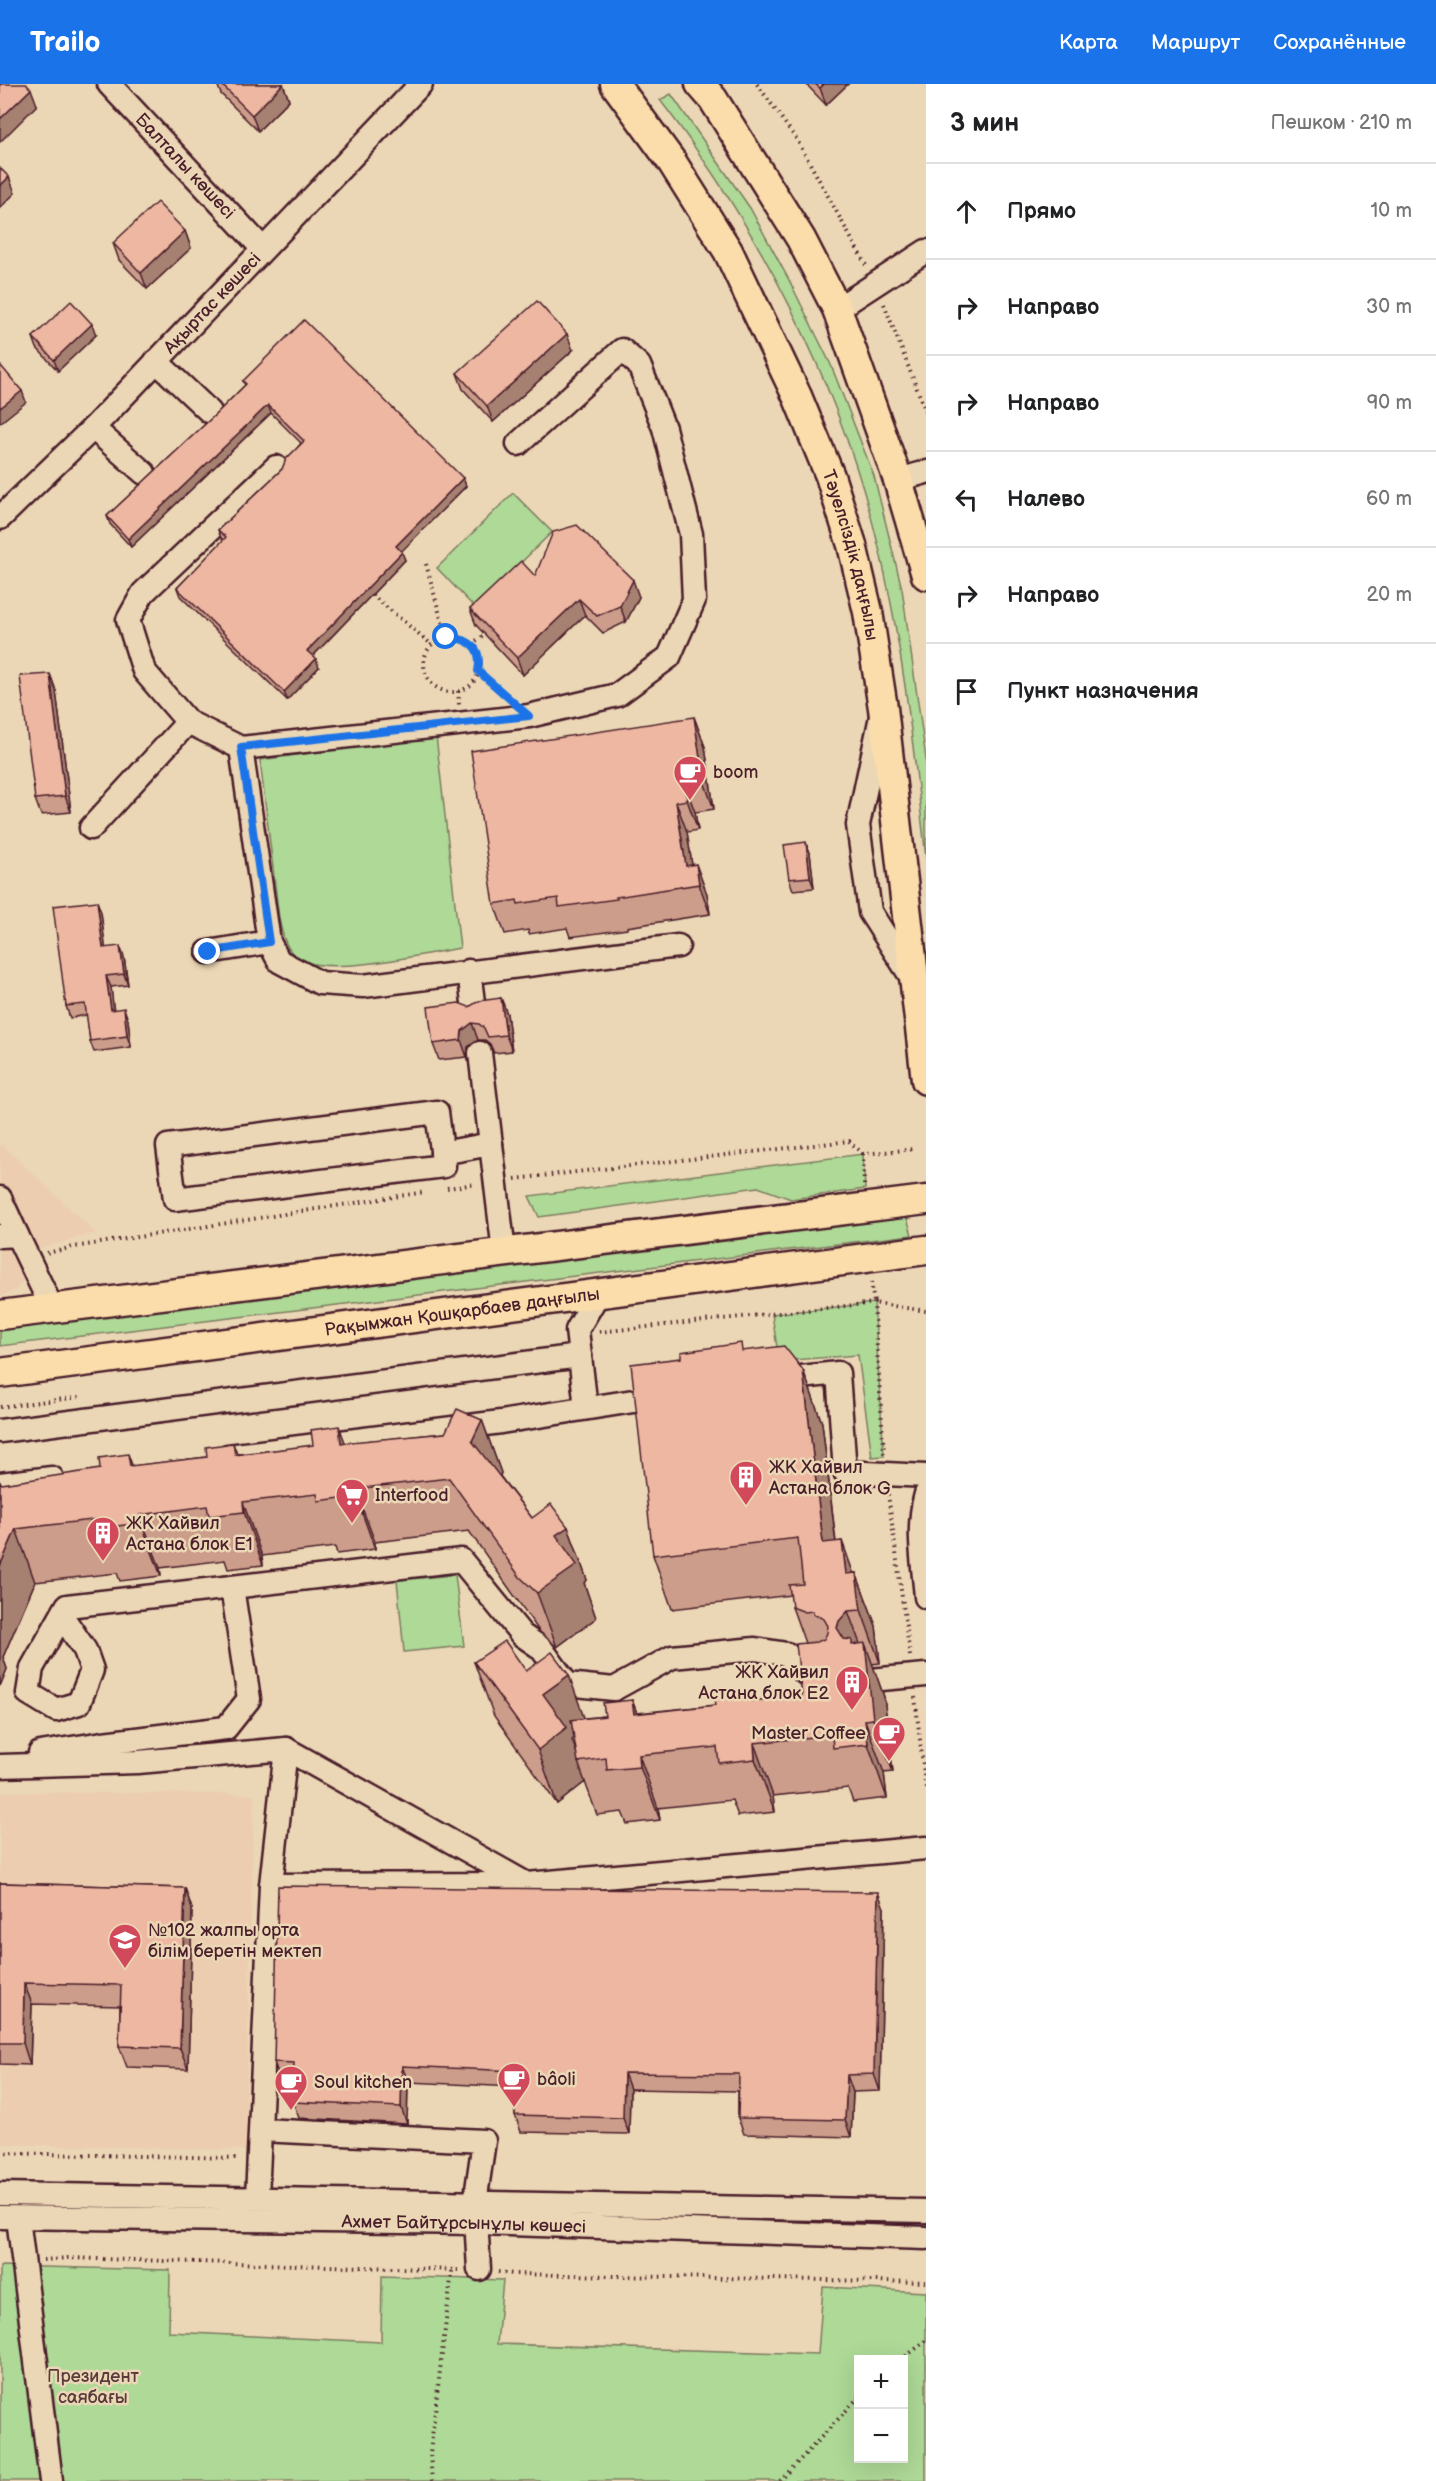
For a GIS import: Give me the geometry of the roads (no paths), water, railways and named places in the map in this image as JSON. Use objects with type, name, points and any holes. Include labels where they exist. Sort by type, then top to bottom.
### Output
[{"type":"main road","name":"Тәуелсіздік даңғылы","points":[[615,84],[672,162],[728,251],[797,396],[830,476],[852,546],[868,612],[883,708],[926,1080]]},
{"type":"main road","points":[[700,84],[713,99],[801,239],[837,309],[921,540],[926,575]]},
{"type":"main road","points":[[0,1315],[926,1200]]},
{"type":"main road","name":"Рақымжан Қошқарбаев даңғылы","points":[[0,1372],[926,1250]]},
{"type":"street","name":"Балталы көшесі","points":[[109,84],[262,248]]},
{"type":"street","name":"Ақыртас көшесі","points":[[0,518],[93,428],[262,248],[421,84]]},
{"type":"street","points":[[837,309],[926,251]]},
{"type":"street","points":[[276,467],[143,593],[128,620],[144,671],[188,722],[241,747],[529,716],[617,695],[669,657],[694,600],[690,534],[664,428],[639,365],[622,350],[518,444]]},
{"type":"street","points":[[156,361],[210,412]]},
{"type":"street","points":[[93,428],[144,473]]},
{"type":"street","points":[[898,480],[926,472]]},
{"type":"street","points":[[883,708],[858,825],[870,912],[915,983]]},
{"type":"street","points":[[91,828],[188,722]]},
{"type":"street","points":[[241,747],[269,942],[279,961],[320,983],[363,986],[678,946]]},
{"type":"street","points":[[208,952],[269,942]]},
{"type":"street","points":[[469,971],[474,1010]]},
{"type":"street","points":[[480,1053],[504,1252]]},
{"type":"street","points":[[437,1113],[442,1153],[444,1166],[175,1199],[168,1146],[437,1113]]},
{"type":"street","points":[[442,1153],[491,1144]]},
{"type":"street","points":[[0,1198],[8,1236],[29,1258],[52,1308]]},
{"type":"street","points":[[586,1408],[577,1330],[598,1294]]},
{"type":"street","points":[[0,1431],[580,1356]]},
{"type":"street","points":[[758,1382],[837,1373],[845,1472],[926,1476]]},
{"type":"street","points":[[210,1458],[501,1422],[689,1393]]},
{"type":"street","points":[[0,1484],[70,1475]]},
{"type":"street","points":[[926,1494],[920,1532],[926,1597]]},
{"type":"street","points":[[62,1616],[67,1606],[461,1560],[522,1635],[541,1648],[567,1684],[614,1689],[672,1657],[755,1649],[787,1654],[806,1674],[834,1682]]},
{"type":"street","points":[[0,1760],[103,1743],[226,1728],[249,1699],[232,1587]]},
{"type":"street","points":[[870,1680],[919,1676]]},
{"type":"street","points":[[257,2198],[271,1885],[286,1749]]},
{"type":"street","points":[[0,1767],[138,1762],[286,1749],[527,1884]]},
{"type":"street","points":[[271,1885],[527,1884],[926,1848]]},
{"type":"street","points":[[261,2130],[483,2141],[476,2213],[479,2269]]},
{"type":"street","name":"Ахмет Байтұрсынұлы көшесі","points":[[0,2194],[257,2198],[476,2213],[926,2238]]},
{"type":"street","name":"Ахмет Байтұрсынұлы көшесі","points":[[9,2217],[926,2211]]},
{"type":"street","points":[[9,2217],[51,2481]]},
{"type":"place","name":"boom","points":[[690,801]]},
{"type":"place","name":"ЖК Хайвил Астана блок G","points":[[746,1506]]},
{"type":"place","name":"Interfood","points":[[352,1524]]},
{"type":"place","name":"ЖК Хайвил Астана блок E1","points":[[103,1562]]},
{"type":"place","name":"ЖК Хайвил Астана блок E2","points":[[852,1711]]},
{"type":"place","name":"Master Coffee","points":[[889,1762]]},
{"type":"place","name":"№102 жалпы орта білім беретін мектеп","points":[[125,1969]]},
{"type":"place","name":"bâoli","points":[[514,2108]]},
{"type":"place","name":"Soul kitchen","points":[[291,2111]]},
{"type":"park label","name":"Президент саябағы","points":[[93,2386]]}]
